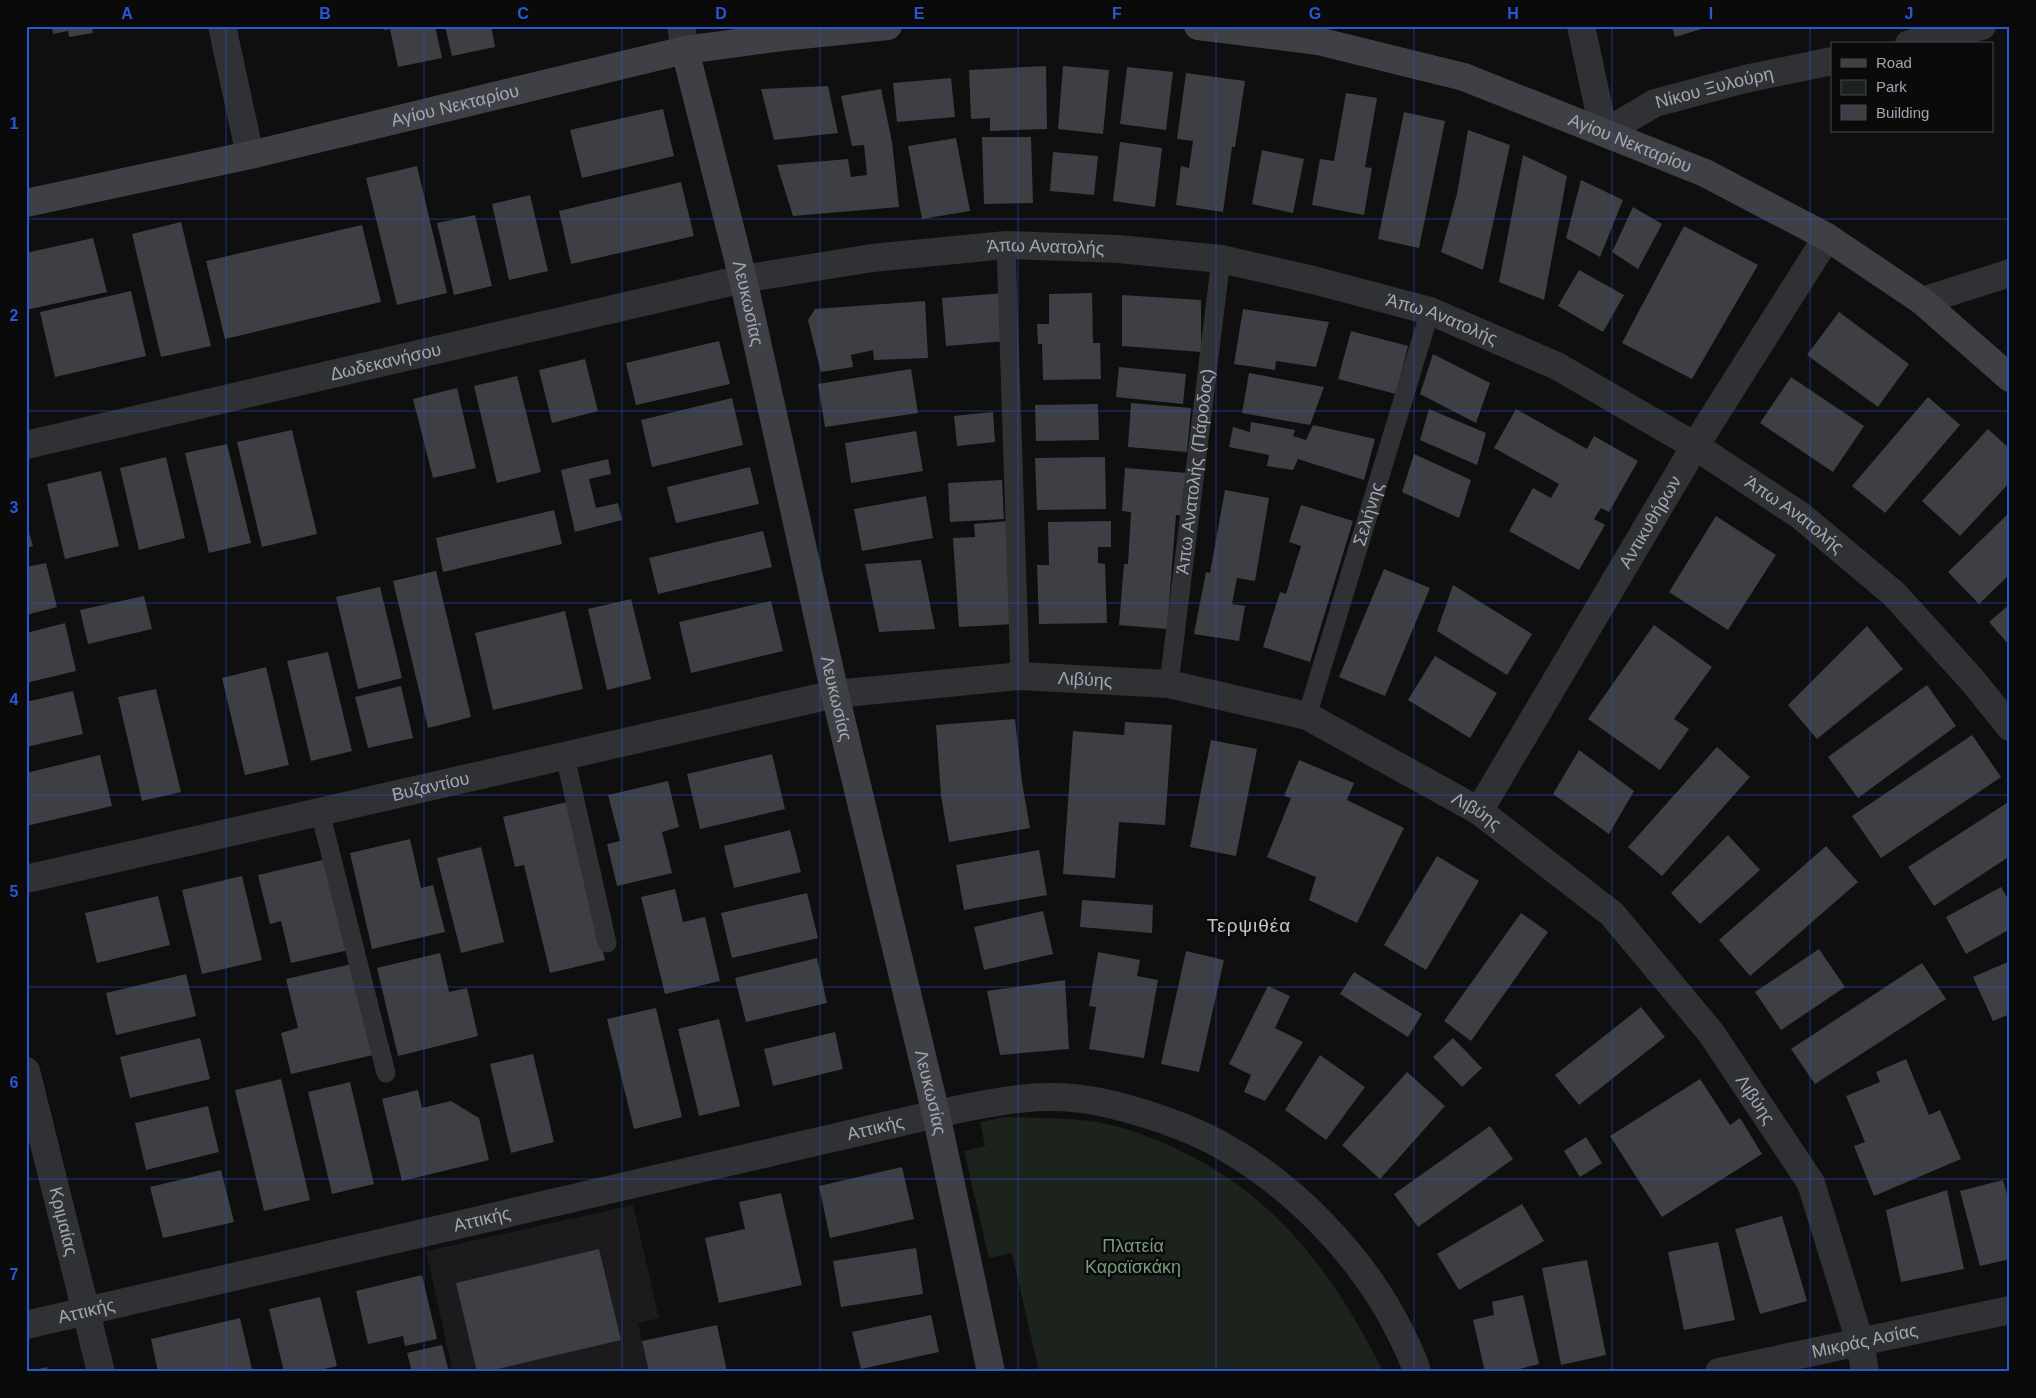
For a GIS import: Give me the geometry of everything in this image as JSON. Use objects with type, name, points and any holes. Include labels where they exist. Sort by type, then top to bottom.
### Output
[{"type":"street","points":[[222,26],[250,155]]},
{"type":"street","name":"Αγίου Νεκταρίου","points":[[26,203],[250,155],[683,38],[782,37],[888,26]]},
{"type":"street","name":"Αγίου Νεκταρίου","points":[[1198,26],[1318,41],[1464,77],[1705,173],[1827,237],[1922,301],[2010,378]]},
{"type":"street","points":[[1581,26],[1604,133]]},
{"type":"street","points":[[1917,42],[1982,26]]},
{"type":"street","name":"Λευκωσίας","points":[[683,38],[743,279],[835,694],[936,1114],[991,1372]]},
{"type":"street","name":"Νίκου Ξυλούρη","points":[[1604,133],[1655,103],[1745,80],[1831,61]]},
{"type":"street","name":"Αντικυθήρων","points":[[1479,811],[1695,446],[1827,237]]},
{"type":"street","name":"Άπω Ανατολής","points":[[743,279],[872,258],[1006,245],[1118,249],[1221,260],[1313,280],[1430,311],[1557,366],[1695,446],[1801,516],[1894,594],[1972,680],[2010,727]]},
{"type":"street","points":[[1922,301],[2010,273]]},
{"type":"street","name":"Δωδεκανήσου","points":[[26,446],[743,279]]},
{"type":"street","name":"Λιβύης","points":[[835,694],[1020,676],[1169,684],[1307,716],[1479,811],[1612,914],[1712,1033],[1811,1183],[1860,1342],[1865,1372]]},
{"type":"street","name":"Βυζαντίου","points":[[26,879],[835,694]]},
{"type":"street","name":"Κριμαίας","points":[[26,1071],[101,1372]]},
{"type":"street","points":[[936,1114],[1003,1100],[1044,1096],[1100,1102],[1161,1119],[1220,1145],[1270,1178],[1318,1220],[1357,1263],[1388,1309],[1414,1360],[1417,1372]]},
{"type":"street","name":"Αττικής","points":[[26,1325],[936,1114]]},
{"type":"street","name":"Μικράς Ασίας","points":[[1719,1372],[2010,1310]]},
{"type":"lane","points":[[1006,245],[1020,676]]},
{"type":"lane","name":"Άπω Ανατολής (Πάροδος)","points":[[1169,684],[1221,260]]},
{"type":"lane","name":"Σελήνης","points":[[1307,716],[1430,311]]},
{"type":"lane","points":[[565,756],[608,943]]},
{"type":"lane","points":[[320,812],[386,1073]]},
{"type":"shaded area","points":[[633,1205],[659,1318],[638,1323],[649,1372],[453,1372],[426,1251]]},
{"type":"green space","name":"Πλατεία Καραϊσκάκη","points":[[1006,1117],[1052,1118],[1108,1124],[1160,1141],[1214,1169],[1246,1191],[1300,1242],[1345,1303],[1383,1371],[1039,1372],[1012,1253],[989,1258],[964,1151],[985,1146],[980,1122]]},
{"type":"building","points":[[52,26],[92,26],[93,33],[69,37],[68,31],[53,34]]},
{"type":"building","points":[[383,26],[435,26],[442,58],[398,67],[390,29],[384,30]]},
{"type":"building","points":[[445,26],[491,26],[495,47],[452,56]]},
{"type":"building","points":[[1672,26],[1705,26],[1705,28],[1675,37]]},
{"type":"building","points":[[1046,66],[1047,129],[990,131],[990,118],[971,119],[969,70]]},
{"type":"building","points":[[1063,66],[1109,70],[1103,134],[1058,129]]},
{"type":"building","points":[[1127,67],[1173,72],[1166,130],[1120,124]]},
{"type":"building","points":[[1186,73],[1245,81],[1235,147],[1232,147],[1223,212],[1176,205],[1181,166],[1189,168],[1193,141],[1177,139]]},
{"type":"building","points":[[951,78],[955,117],[897,122],[893,83]]},
{"type":"building","points":[[828,86],[838,133],[774,140],[761,89]]},
{"type":"building","points":[[881,89],[892,142],[899,207],[793,216],[777,165],[848,159],[851,177],[867,175],[864,145],[852,146],[841,96]]},
{"type":"building","points":[[1346,93],[1377,98],[1365,167],[1372,168],[1364,215],[1312,205],[1320,159],[1334,161]]},
{"type":"building","points":[[663,109],[674,156],[582,178],[570,130]]},
{"type":"building","points":[[1404,112],[1445,121],[1419,248],[1378,239]]},
{"type":"building","points":[[1468,130],[1510,145],[1483,270],[1441,252],[1457,194]]},
{"type":"building","points":[[982,137],[1031,137],[1033,203],[984,204]]},
{"type":"building","points":[[956,138],[970,211],[922,219],[908,146]]},
{"type":"building","points":[[1120,142],[1162,148],[1155,207],[1113,201]]},
{"type":"building","points":[[1262,150],[1304,159],[1293,213],[1252,204]]},
{"type":"building","points":[[1053,152],[1098,156],[1094,195],[1050,191]]},
{"type":"building","points":[[1523,155],[1567,176],[1544,300],[1499,282]]},
{"type":"building","points":[[417,166],[447,293],[397,305],[366,178]]},
{"type":"building","points":[[1581,180],[1623,200],[1600,257],[1566,238]]},
{"type":"building","points":[[681,182],[694,236],[571,264],[559,211]]},
{"type":"building","points":[[530,195],[548,271],[509,280],[492,204]]},
{"type":"building","points":[[1633,207],[1662,224],[1638,269],[1612,252]]},
{"type":"building","points":[[475,215],[492,286],[454,295],[437,223]]},
{"type":"building","points":[[181,222],[211,346],[161,357],[132,234]]},
{"type":"building","points":[[362,225],[381,302],[225,339],[206,261]]},
{"type":"building","points":[[1684,226],[1758,265],[1692,379],[1622,343]]},
{"type":"building","points":[[93,238],[107,292],[26,310],[26,253]]},
{"type":"building","points":[[1579,270],[1624,295],[1603,332],[1558,306]]},
{"type":"building","points":[[131,291],[146,356],[55,377],[40,312]]},
{"type":"building","points":[[1005,293],[1008,341],[946,346],[942,298]]},
{"type":"building","points":[[1092,293],[1093,343],[1100,343],[1101,379],[1043,380],[1042,344],[1038,344],[1037,324],[1049,324],[1049,294]]},
{"type":"building","points":[[1122,295],[1201,300],[1201,352],[1122,346]]},
{"type":"building","points":[[925,301],[928,358],[874,360],[873,350],[851,355],[853,367],[821,372],[808,320],[815,309]]},
{"type":"building","points":[[1243,309],[1329,322],[1316,367],[1276,361],[1275,370],[1234,364]]},
{"type":"building","points":[[1839,312],[1909,364],[1878,407],[1807,355]]},
{"type":"building","points":[[1351,331],[1408,346],[1396,394],[1338,379]]},
{"type":"building","points":[[719,341],[730,384],[636,405],[626,363]]},
{"type":"building","points":[[1433,354],[1490,383],[1476,423],[1420,394]]},
{"type":"building","points":[[585,359],[598,411],[552,423],[539,370]]},
{"type":"building","points":[[1119,367],[1186,374],[1183,404],[1116,397]]},
{"type":"building","points":[[911,369],[918,413],[825,427],[818,384]]},
{"type":"building","points":[[1249,373],[1324,387],[1310,425],[1242,413]]},
{"type":"building","points":[[517,376],[541,472],[497,483],[474,386]]},
{"type":"building","points":[[1791,377],[1864,426],[1833,472],[1760,423]]},
{"type":"building","points":[[457,388],[476,468],[433,478],[413,399]]},
{"type":"building","points":[[1928,397],[1960,425],[1885,513],[1852,486]]},
{"type":"building","points":[[732,398],[743,445],[652,467],[641,420]]},
{"type":"building","points":[[1131,403],[1191,408],[1187,452],[1128,447]]},
{"type":"building","points":[[1098,404],[1099,440],[1036,441],[1035,405]]},
{"type":"building","points":[[1429,409],[1486,433],[1477,465],[1420,440]]},
{"type":"building","points":[[1516,409],[1587,449],[1594,436],[1638,461],[1609,512],[1601,508],[1594,519],[1605,525],[1579,570],[1509,531],[1533,488],[1551,498],[1559,484],[1494,448]]},
{"type":"building","points":[[993,412],[995,442],[957,446],[954,416]]},
{"type":"building","points":[[1251,422],[1295,430],[1293,436],[1306,440],[1313,425],[1375,439],[1364,480],[1298,459],[1293,470],[1267,466],[1269,455],[1229,447],[1233,427],[1250,432]]},
{"type":"building","points":[[1988,429],[2010,449],[2010,482],[1960,536],[1922,501]]},
{"type":"building","points":[[292,430],[317,534],[262,547],[237,442]]},
{"type":"building","points":[[916,431],[923,471],[851,483],[845,443]]},
{"type":"building","points":[[227,444],[251,543],[209,553],[185,453]]},
{"type":"building","points":[[1414,454],[1471,480],[1459,518],[1402,492]]},
{"type":"building","points":[[166,457],[185,538],[139,550],[120,468]]},
{"type":"building","points":[[1105,457],[1106,509],[1037,510],[1035,458]]},
{"type":"building","points":[[608,459],[611,474],[589,479],[596,508],[618,503],[622,520],[575,532],[561,470]]},
{"type":"building","points":[[750,467],[759,504],[676,523],[667,487]]},
{"type":"building","points":[[1125,468],[1188,473],[1185,516],[1176,515],[1167,629],[1119,625],[1124,564],[1128,564],[1131,512],[1122,511]]},
{"type":"building","points":[[101,471],[119,546],[65,559],[47,484]]},
{"type":"building","points":[[1002,480],[1004,519],[950,522],[948,483]]},
{"type":"building","points":[[1225,490],[1269,498],[1255,581],[1237,578],[1232,604],[1245,606],[1239,641],[1194,634],[1206,572],[1210,573]]},
{"type":"building","points":[[926,496],[933,538],[862,551],[854,509]]},
{"type":"building","points":[[1301,505],[1353,521],[1310,662],[1263,647],[1280,592],[1286,594],[1301,546],[1289,542]]},
{"type":"building","points":[[554,510],[562,544],[443,572],[436,538]]},
{"type":"building","points":[[2010,512],[2010,574],[1979,604],[1948,572]]},
{"type":"building","points":[[1716,516],[1776,555],[1728,630],[1669,592]]},
{"type":"building","points":[[1008,521],[1015,624],[959,627],[953,538],[975,537],[974,524]]},
{"type":"building","points":[[1111,521],[1111,547],[1098,547],[1098,563],[1105,564],[1107,623],[1039,624],[1037,565],[1049,565],[1048,522]]},
{"type":"building","points":[[26,523],[33,546],[26,548]]},
{"type":"building","points":[[763,531],[772,567],[658,594],[649,558]]},
{"type":"building","points":[[921,560],[935,629],[879,632],[865,564]]},
{"type":"building","points":[[46,563],[57,607],[26,615],[26,567]]},
{"type":"building","points":[[1384,569],[1430,588],[1385,696],[1339,677]]},
{"type":"building","points":[[436,571],[471,717],[428,728],[393,581]]},
{"type":"building","points":[[1453,585],[1532,634],[1507,675],[1437,631]]},
{"type":"building","points":[[380,587],[402,678],[358,689],[336,597]]},
{"type":"building","points":[[144,596],[152,629],[88,644],[80,610]]},
{"type":"building","points":[[631,599],[651,679],[607,690],[588,609]]},
{"type":"building","points":[[771,601],[783,651],[691,673],[679,622]]},
{"type":"building","points":[[2010,604],[2010,646],[1989,622]]},
{"type":"building","points":[[565,611],[583,689],[493,710],[475,633]]},
{"type":"building","points":[[65,623],[76,671],[26,683],[26,633]]},
{"type":"building","points":[[1654,625],[1712,667],[1674,719],[1689,729],[1660,770],[1588,719]]},
{"type":"building","points":[[1867,626],[1903,669],[1817,739],[1788,705]]},
{"type":"building","points":[[328,652],[352,751],[311,761],[287,661]]},
{"type":"building","points":[[1435,656],[1497,693],[1470,738],[1408,700]]},
{"type":"building","points":[[266,667],[289,765],[245,775],[222,678]]},
{"type":"building","points":[[1927,685],[1956,726],[1858,798],[1828,757]]},
{"type":"building","points":[[401,686],[413,738],[368,748],[355,697]]},
{"type":"building","points":[[156,689],[181,792],[142,801],[118,697]]},
{"type":"building","points":[[73,691],[83,734],[26,747],[26,702]]},
{"type":"building","points":[[1015,719],[1022,782],[1030,828],[949,842],[941,796],[936,725]]},
{"type":"building","points":[[1125,722],[1172,725],[1165,825],[1119,822],[1115,878],[1063,874],[1073,731],[1124,735]]},
{"type":"building","points":[[1972,735],[2001,777],[1881,858],[1852,816]]},
{"type":"building","points":[[1211,740],[1257,749],[1236,856],[1190,847]]},
{"type":"building","points":[[1717,747],[1750,777],[1662,876],[1628,847]]},
{"type":"building","points":[[1579,750],[1634,791],[1609,834],[1553,794]]},
{"type":"building","points":[[772,754],[785,809],[700,829],[687,774]]},
{"type":"building","points":[[100,755],[112,806],[26,826],[26,773]]},
{"type":"building","points":[[1299,760],[1354,783],[1347,800],[1404,828],[1357,923],[1309,900],[1316,877],[1267,857],[1291,798],[1284,796]]},
{"type":"building","points":[[668,781],[679,827],[662,832],[672,873],[617,886],[607,844],[620,841],[608,795]]},
{"type":"building","points":[[2010,801],[2010,856],[1934,906],[1908,867]]},
{"type":"building","points":[[567,802],[605,960],[550,973],[524,865],[515,867],[503,817]]},
{"type":"building","points":[[790,830],[801,872],[734,888],[724,846]]},
{"type":"building","points":[[1728,835],[1760,870],[1700,924],[1671,893]]},
{"type":"building","points":[[410,839],[421,888],[433,885],[445,932],[372,949],[350,853]]},
{"type":"building","points":[[1826,846],[1858,882],[1750,976],[1719,940]]},
{"type":"building","points":[[481,847],[504,942],[461,953],[437,858]]},
{"type":"building","points":[[1039,850],[1047,895],[964,910],[956,865]]},
{"type":"building","points":[[1437,856],[1479,881],[1426,970],[1384,945]]},
{"type":"building","points":[[327,859],[349,950],[291,963],[281,921],[270,924],[258,875]]},
{"type":"building","points":[[242,876],[262,960],[202,974],[182,890]]},
{"type":"building","points":[[2001,887],[2010,902],[2010,929],[1966,954],[1946,917]]},
{"type":"building","points":[[675,889],[683,922],[705,917],[720,981],[665,994],[641,897]]},
{"type":"building","points":[[807,893],[818,938],[732,958],[721,913]]},
{"type":"building","points":[[158,896],[170,945],[97,963],[85,913]]},
{"type":"building","points":[[1082,900],[1153,905],[1152,933],[1080,927]]},
{"type":"building","points":[[1043,911],[1053,954],[984,970],[974,927]]},
{"type":"building","points":[[1521,913],[1548,932],[1471,1041],[1444,1021]]},
{"type":"building","points":[[1819,949],[1845,987],[1781,1030],[1755,992]]},
{"type":"building","points":[[1186,951],[1224,960],[1199,1072],[1161,1064]]},
{"type":"building","points":[[1098,952],[1140,960],[1137,976],[1158,980],[1144,1058],[1089,1049],[1096,1007],[1089,1006]]},
{"type":"building","points":[[440,953],[449,992],[467,988],[478,1036],[398,1056],[377,968]]},
{"type":"building","points":[[817,958],[827,1003],[746,1022],[735,978]]},
{"type":"building","points":[[2010,961],[2010,1014],[1993,1021],[1973,977]]},
{"type":"building","points":[[1922,963],[1946,999],[1815,1084],[1791,1049]]},
{"type":"building","points":[[352,964],[373,1055],[291,1074],[281,1033],[298,1028],[286,979]]},
{"type":"building","points":[[1354,972],[1422,1014],[1408,1037],[1340,994]]},
{"type":"building","points":[[186,974],[196,1016],[116,1035],[106,993]]},
{"type":"building","points":[[1065,980],[1069,1049],[1000,1055],[987,991]]},
{"type":"building","points":[[1268,986],[1290,996],[1275,1028],[1303,1042],[1265,1101],[1244,1092],[1251,1075],[1229,1064]]},
{"type":"building","points":[[1641,1007],[1665,1037],[1579,1105],[1555,1075]]},
{"type":"building","points":[[656,1008],[682,1117],[634,1129],[607,1019]]},
{"type":"building","points":[[719,1019],[740,1106],[699,1116],[678,1029]]},
{"type":"building","points":[[835,1032],[843,1069],[773,1086],[764,1049]]},
{"type":"building","points":[[200,1038],[210,1079],[130,1098],[120,1057]]},
{"type":"building","points":[[1453,1038],[1482,1068],[1462,1087],[1433,1057]]},
{"type":"building","points":[[533,1054],[554,1142],[511,1153],[490,1064]]},
{"type":"building","points":[[1320,1055],[1365,1087],[1326,1140],[1285,1110]]},
{"type":"building","points":[[1906,1059],[1929,1115],[1940,1110],[1961,1159],[1874,1196],[1854,1146],[1865,1142],[1846,1096],[1880,1082],[1876,1072]]},
{"type":"building","points":[[1407,1072],[1445,1106],[1380,1179],[1342,1145]]},
{"type":"building","points":[[281,1079],[310,1200],[264,1211],[235,1090]]},
{"type":"building","points":[[1700,1079],[1730,1125],[1740,1118],[1762,1154],[1662,1217],[1610,1136]]},
{"type":"building","points":[[350,1082],[374,1184],[332,1194],[308,1092]]},
{"type":"building","points":[[418,1090],[422,1108],[451,1101],[479,1118],[489,1160],[402,1181],[382,1099]]},
{"type":"building","points":[[208,1106],[219,1152],[146,1170],[135,1123]]},
{"type":"building","points":[[1490,1126],[1513,1159],[1418,1227],[1394,1194]]},
{"type":"building","points":[[1586,1137],[1602,1163],[1580,1177],[1564,1151]]},
{"type":"building","points":[[902,1167],[914,1219],[830,1238],[819,1186]]},
{"type":"building","points":[[221,1170],[234,1222],[163,1238],[150,1187]]},
{"type":"building","points":[[2003,1180],[2010,1205],[2010,1259],[1980,1266],[1960,1191]]},
{"type":"building","points":[[1947,1190],[1964,1269],[1901,1282],[1886,1210]]},
{"type":"building","points":[[781,1193],[802,1285],[719,1303],[705,1238],[745,1229],[739,1202]]},
{"type":"building","points":[[1522,1204],[1544,1241],[1459,1290],[1437,1254]]},
{"type":"building","points":[[1782,1216],[1807,1301],[1760,1314],[1735,1229]]},
{"type":"building","points":[[1718,1242],[1735,1320],[1684,1330],[1668,1252]]},
{"type":"building","points":[[916,1248],[923,1294],[841,1307],[833,1261]]},
{"type":"building","points":[[599,1249],[621,1340],[484,1372],[477,1372],[456,1283]]},
{"type":"building","points":[[1587,1260],[1606,1355],[1561,1365],[1542,1268]]},
{"type":"building","points":[[422,1275],[437,1339],[405,1346],[403,1336],[368,1344],[356,1291]]},
{"type":"building","points":[[1523,1295],[1539,1364],[1508,1372],[1485,1372],[1473,1320],[1494,1315],[1492,1302]]},
{"type":"building","points":[[320,1297],[337,1366],[311,1372],[284,1372],[269,1309]]},
{"type":"building","points":[[931,1315],[939,1352],[861,1369],[852,1332]]},
{"type":"building","points":[[240,1318],[252,1369],[239,1372],[158,1372],[151,1339]]},
{"type":"building","points":[[717,1325],[727,1372],[649,1372],[642,1341]]},
{"type":"building","points":[[442,1345],[449,1372],[412,1372],[407,1353]]},
{"type":"building","points":[[47,1367],[48,1372],[29,1372],[29,1371]]},
{"type":"district","name":"Τερψιθέα","points":[[1249,925]]}]
